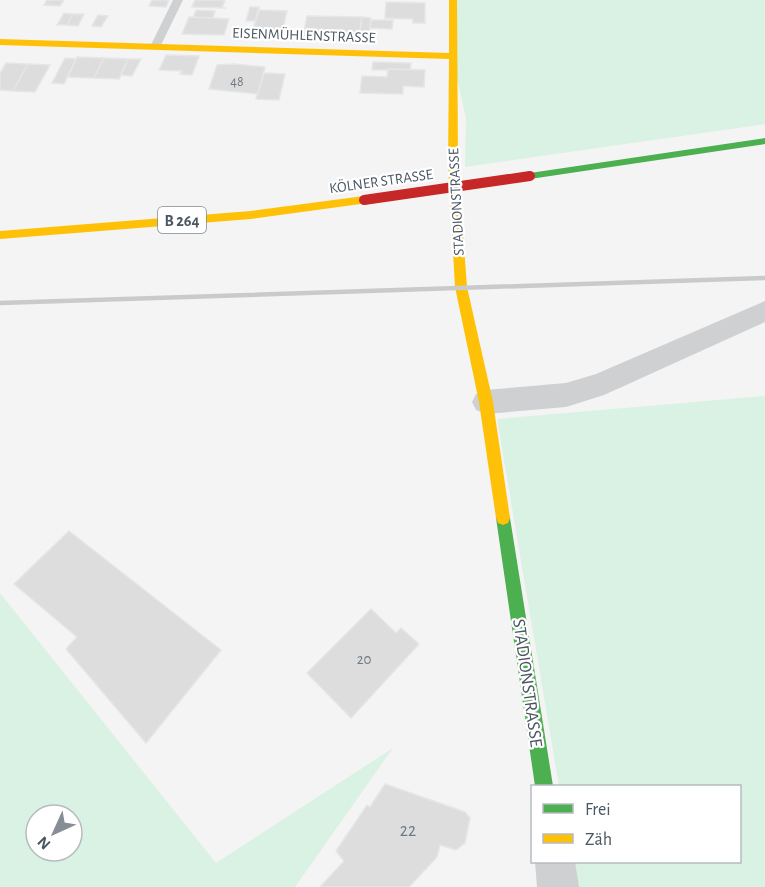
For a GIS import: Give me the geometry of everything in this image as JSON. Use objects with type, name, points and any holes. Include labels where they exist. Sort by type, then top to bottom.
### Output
[{"type":"street","name":"STADIONSTRASSE","points":[[453,0],[453,165],[461,287],[486,402],[544,785]]},
{"type":"street","name":"EISENMÜHLENSTRASSE","points":[[0,42],[452,56]]},
{"type":"street","name":"KÖLNER STRASSE","points":[[0,235],[251,215],[765,141]]},
{"type":"street","points":[[486,402],[566,395],[604,383],[765,311]]},
{"type":"street","points":[[555,863],[558,887]]},
{"type":"lane","points":[[155,47],[178,0]]},
{"type":"green space","points":[[455,0],[765,0],[765,124],[465,167],[466,118],[452,56]]},
{"type":"green space","points":[[765,396],[765,887],[576,887],[572,863],[741,863],[741,785],[559,785],[497,419]]},
{"type":"green space","points":[[0,593],[216,863],[393,748],[295,887],[0,887]]},
{"type":"building","points":[[47,0],[64,0],[60,6],[44,5]]},
{"type":"building","points":[[152,0],[169,0],[166,7],[149,6]]},
{"type":"building","points":[[195,0],[225,0],[222,8],[192,7]]},
{"type":"building","points":[[386,2],[425,3],[425,23],[413,23],[413,19],[385,18]]},
{"type":"building","points":[[250,7],[259,7],[255,21],[246,21]]},
{"type":"building","points":[[196,10],[215,11],[213,18],[193,18]]},
{"type":"building","points":[[259,10],[287,11],[281,37],[251,36]]},
{"type":"building","points":[[64,13],[73,14],[67,25],[57,25]]},
{"type":"building","points":[[73,14],[84,14],[78,26],[67,25]]},
{"type":"building","points":[[98,15],[108,16],[101,27],[92,26]]},
{"type":"building","points":[[307,16],[362,17],[359,39],[303,37]]},
{"type":"building","points":[[189,17],[229,19],[224,35],[182,34]]},
{"type":"building","points":[[362,17],[371,18],[369,37],[359,37]]},
{"type":"building","points":[[371,20],[393,20],[392,29],[370,28]]},
{"type":"building","points":[[166,55],[199,56],[192,75],[180,74],[182,71],[159,70]]},
{"type":"building","points":[[77,57],[104,58],[94,78],[68,77]]},
{"type":"building","points":[[65,58],[76,59],[64,84],[52,83]]},
{"type":"building","points":[[104,58],[128,59],[119,79],[94,78]]},
{"type":"building","points":[[128,59],[141,59],[132,76],[121,75]]},
{"type":"building","points":[[373,62],[411,63],[410,70],[372,70]]},
{"type":"building","points":[[6,63],[28,64],[13,91],[0,90],[0,73]]},
{"type":"building","points":[[28,64],[50,65],[35,92],[13,91]]},
{"type":"building","points":[[217,65],[265,67],[258,94],[209,89]]},
{"type":"building","points":[[388,69],[425,70],[424,87],[403,86],[403,94],[360,93],[362,76],[387,77]]},
{"type":"building","points":[[264,73],[285,74],[279,100],[256,99]]},
{"type":"building","points":[[69,531],[221,650],[146,743],[66,649],[77,637],[14,584]]},
{"type":"building","points":[[371,609],[396,633],[401,628],[419,644],[351,718],[307,673]]},
{"type":"building","points":[[385,784],[465,812],[470,818],[465,843],[456,850],[440,845],[437,857],[409,887],[320,887],[344,861],[336,851],[367,805],[370,807]]},
{"type":"railway","points":[[0,303],[765,278]]},
{"type":"traffic: fast","points":[[530,176],[765,141]]},
{"type":"traffic: fast","points":[[503,518],[544,785]]},
{"type":"traffic: slow","points":[[453,0],[453,165],[461,287],[486,402],[503,518]]},
{"type":"traffic: slow","points":[[0,42],[452,56]]},
{"type":"traffic: slow","points":[[0,235],[251,215],[364,200]]},
{"type":"traffic: jam","points":[[364,200],[530,176]]}]
